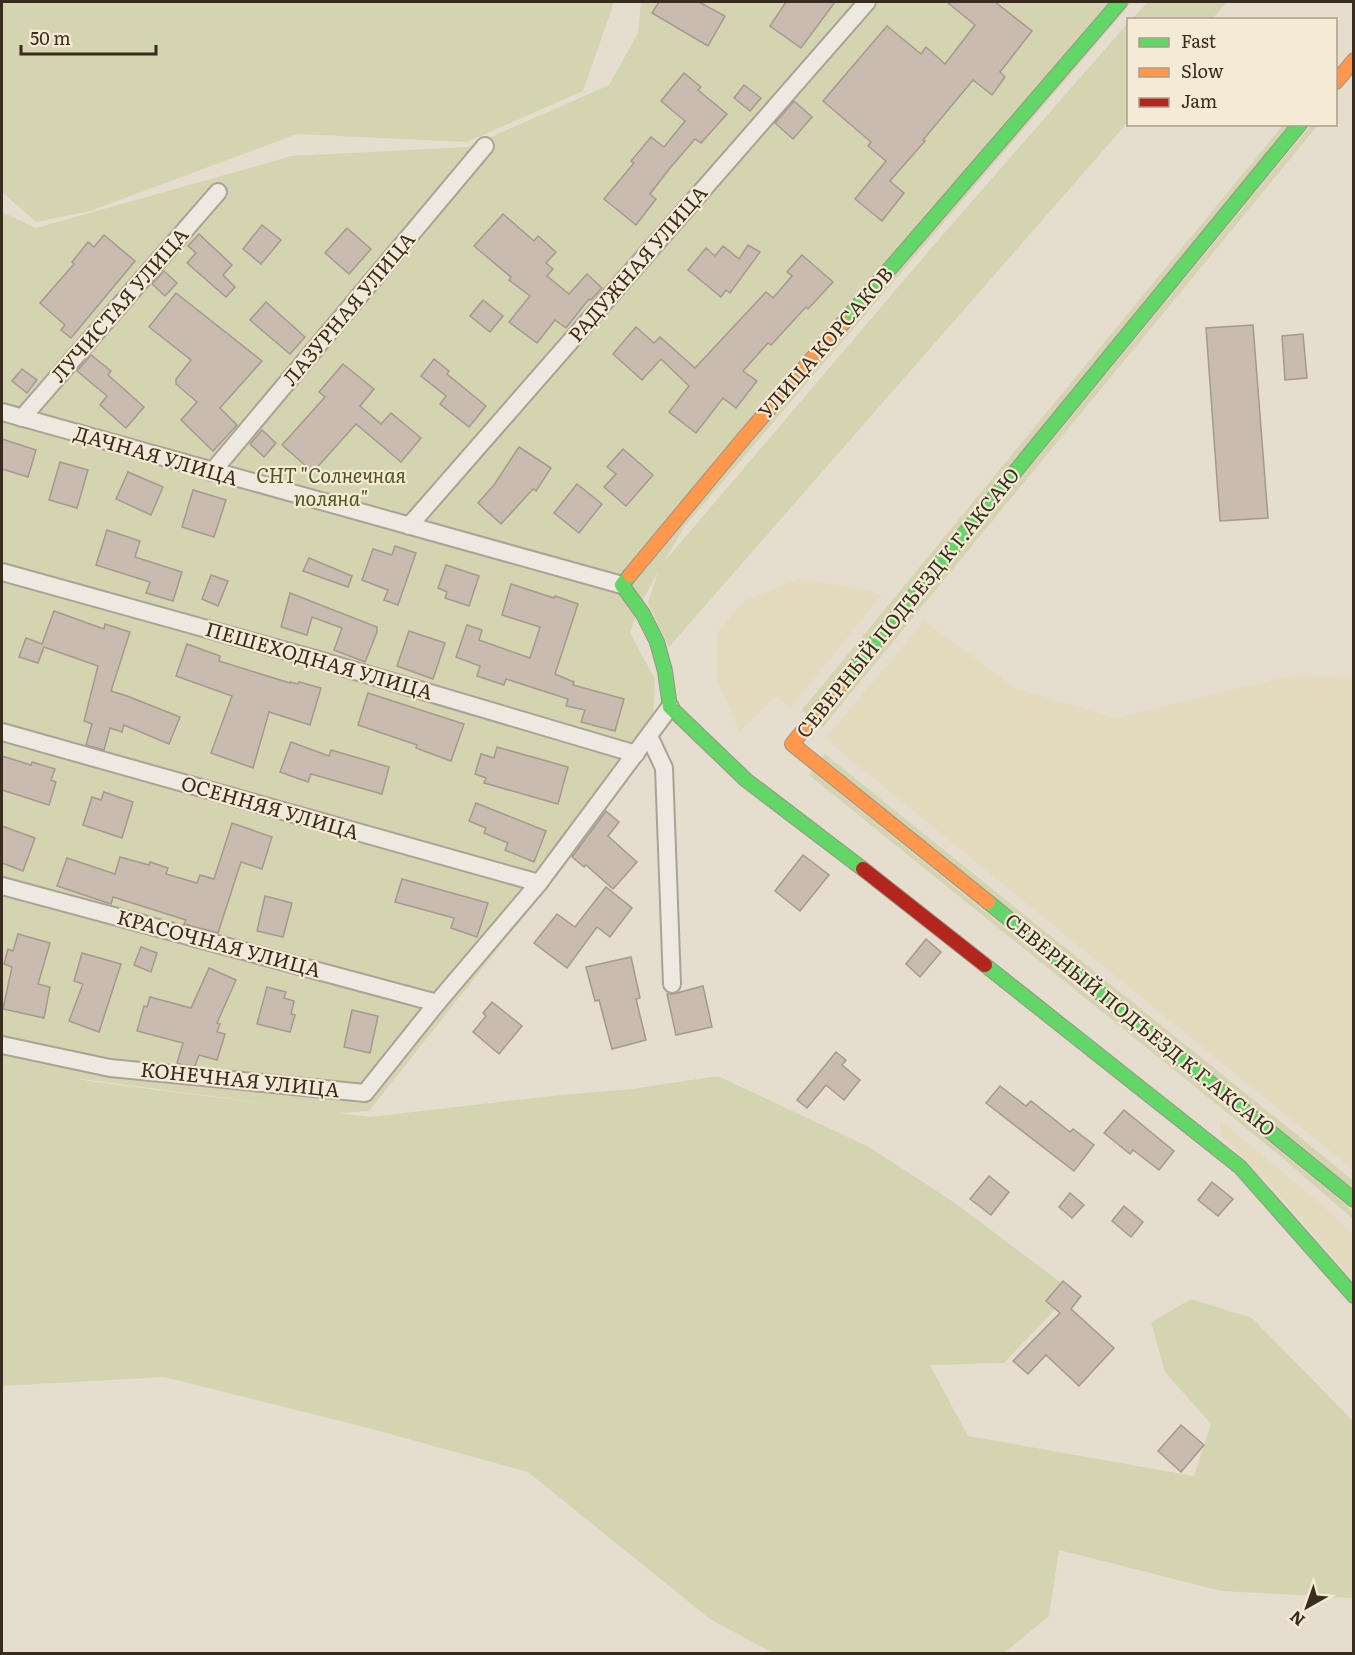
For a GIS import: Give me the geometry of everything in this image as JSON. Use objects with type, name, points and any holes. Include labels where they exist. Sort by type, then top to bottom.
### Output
[{"type":"street","name":"РАДУЖНАЯ УЛИЦА","points":[[409,526],[867,2]]},
{"type":"street","name":"УЛИЦА КОРСАКОВ","points":[[622,585],[752,429],[1120,2]]},
{"type":"street","points":[[1337,80],[1353,60]]},
{"type":"street","name":"СЕВЕРНЫЙ ПОДЪЕЗД К Г.АКСАЮ","points":[[1298,126],[792,744],[1353,1200]]},
{"type":"street","name":"ЛАЗУРНАЯ УЛИЦА","points":[[212,472],[485,146]]},
{"type":"street","name":"ЛУЧИСТАЯ УЛИЦА","points":[[22,418],[218,192]]},
{"type":"street","name":"ДАЧНАЯ УЛИЦА","points":[[2,412],[622,585]]},
{"type":"street","name":"ПЕШЕХОДНАЯ УЛИЦА","points":[[2,572],[315,659],[636,754]]},
{"type":"street","points":[[622,585],[651,625],[666,670],[670,707],[746,780],[855,862],[1240,1167],[1353,1296]]},
{"type":"street","points":[[437,1003],[538,883],[670,707]]},
{"type":"street","name":"ОСЕННЯЯ УЛИЦА","points":[[2,732],[538,883]]},
{"type":"street","points":[[649,736],[664,768],[672,984]]},
{"type":"street","name":"КРАСОЧНАЯ УЛИЦА","points":[[2,886],[437,1003]]},
{"type":"street","name":"КОНЕЧНАЯ УЛИЦА","points":[[2,1045],[110,1068],[365,1093],[437,1003]]},
{"type":"shaded area","points":[[799,579],[870,590],[881,596],[791,707],[776,696],[740,732],[717,681],[717,634],[744,601]]},
{"type":"shaded area","points":[[924,621],[1015,688],[1115,718],[1294,675],[1353,676],[1353,1170],[825,739]]},
{"type":"shaded area","points":[[1220,1120],[1314,1198],[1353,1234],[1353,1280],[1284,1201],[1221,1136]]},
{"type":"green space","points":[[2,2],[614,2],[583,91],[467,142],[297,134],[90,211],[36,222],[2,192]]},
{"type":"green space","name":"СНТ \"Солнечная поляна\"","points":[[641,2],[1132,2],[684,527],[664,562],[933,246],[1127,24],[1127,123],[669,647],[648,603],[658,572],[641,603],[630,633],[655,679],[652,744],[616,789],[584,837],[531,907],[369,1111],[338,1113],[370,1117],[632,1089],[718,1076],[869,1147],[955,1203],[1072,1291],[1004,1363],[930,1365],[968,1436],[1194,1476],[1211,1424],[1165,1372],[1151,1322],[1191,1299],[1252,1318],[1353,1421],[1353,1598],[1222,1591],[1059,1550],[1049,1616],[1004,1653],[773,1653],[710,1619],[528,1472],[372,1429],[164,1377],[2,1386],[2,212],[36,228],[292,156],[468,147],[609,85],[638,33]],"holes":[[[74,1078],[276,1105],[94,1082]]]},
{"type":"green space","points":[[1148,2],[1227,2],[1213,18],[1133,18]]},
{"type":"green space","points":[[1282,126],[1289,126],[806,714],[802,710]]},
{"type":"green space","points":[[1310,126],[1317,126],[823,727],[819,724]]},
{"type":"green space","points":[[825,754],[1322,1155],[1353,1181],[1353,1189],[822,758]]},
{"type":"green space","points":[[812,771],[1340,1200],[1353,1212],[1353,1219],[1278,1154],[809,775]]},
{"type":"building","points":[[659,2],[699,2],[725,16],[708,46],[652,13]]},
{"type":"building","points":[[786,2],[835,2],[801,48],[770,26]]},
{"type":"building","points":[[947,2],[995,2],[1032,31],[1000,72],[1005,77],[992,95],[973,80],[890,181],[904,193],[882,221],[855,199],[886,161],[868,146],[871,142],[823,101],[887,26],[921,54],[926,47],[945,64],[975,25]]},
{"type":"building","points":[[684,73],[701,87],[698,90],[727,114],[701,143],[695,139],[670,168],[650,194],[656,199],[636,225],[604,199],[634,163],[631,161],[651,137],[664,147],[685,121],[661,101]]},
{"type":"building","points":[[744,85],[761,98],[750,111],[734,98]]},
{"type":"building","points":[[794,101],[812,117],[793,139],[775,123]]},
{"type":"building","points":[[503,214],[534,241],[538,236],[556,252],[546,263],[553,269],[547,276],[569,294],[587,274],[602,288],[591,300],[589,299],[566,328],[555,320],[537,343],[509,322],[530,296],[509,280],[511,277],[474,246]]},
{"type":"building","points":[[262,225],[281,240],[261,264],[243,249]]},
{"type":"building","points":[[347,228],[371,249],[349,274],[325,253]]},
{"type":"building","points":[[199,234],[232,265],[223,275],[235,287],[226,297],[187,263],[196,253],[188,246]]},
{"type":"building","points":[[104,235],[135,261],[71,338],[61,330],[65,325],[40,303],[74,264],[72,262],[88,242],[94,247]]},
{"type":"building","points":[[748,245],[760,252],[730,293],[726,290],[721,297],[688,270],[706,248],[715,256],[723,246],[739,259]]},
{"type":"building","points":[[802,255],[833,282],[771,345],[768,343],[743,371],[757,381],[736,408],[723,398],[696,433],[669,412],[689,386],[661,359],[642,380],[613,354],[636,327],[654,343],[660,337],[695,368],[766,292],[773,298],[792,276],[787,272]]},
{"type":"building","points":[[164,271],[177,283],[165,296],[152,284]]},
{"type":"building","points":[[176,293],[262,361],[220,408],[237,425],[213,451],[181,420],[197,402],[176,384],[176,379],[191,360],[149,327]]},
{"type":"building","points":[[483,300],[503,316],[490,332],[470,316]]},
{"type":"building","points":[[266,302],[305,337],[290,354],[250,320]]},
{"type":"building","points":[[1253,325],[1268,518],[1220,521],[1206,328]]},
{"type":"building","points":[[1303,334],[1307,378],[1285,380],[1282,336]]},
{"type":"building","points":[[91,355],[111,371],[108,375],[144,407],[126,428],[100,405],[107,396],[77,371]]},
{"type":"building","points":[[434,359],[449,371],[447,374],[486,406],[469,427],[440,404],[446,396],[421,376]]},
{"type":"building","points":[[343,364],[374,389],[360,406],[381,424],[391,413],[421,438],[401,462],[356,424],[313,472],[282,445],[325,397],[319,392]]},
{"type":"building","points":[[22,369],[37,380],[27,393],[12,381]]},
{"type":"building","points":[[262,430],[276,443],[264,457],[250,444]]},
{"type":"building","points":[[2,439],[36,450],[28,477],[2,469]]},
{"type":"building","points":[[519,447],[551,468],[536,491],[533,489],[501,524],[478,503],[494,485]]},
{"type":"building","points":[[623,449],[653,475],[626,506],[604,487],[616,474],[607,467]]},
{"type":"building","points":[[60,462],[88,470],[77,508],[49,500]]},
{"type":"building","points":[[128,472],[163,487],[151,515],[116,499]]},
{"type":"building","points":[[577,484],[602,504],[579,533],[554,513]]},
{"type":"building","points":[[193,490],[226,500],[214,537],[182,527]]},
{"type":"building","points":[[107,530],[140,541],[135,557],[182,572],[173,601],[146,593],[150,582],[96,565]]},
{"type":"building","points":[[395,546],[416,553],[398,605],[384,600],[388,590],[362,580],[373,549],[392,555]]},
{"type":"building","points":[[309,558],[352,576],[348,587],[303,571]]},
{"type":"building","points":[[446,565],[479,576],[469,606],[445,598],[447,592],[438,588]]},
{"type":"building","points":[[211,575],[228,581],[218,606],[202,599]]},
{"type":"building","points":[[511,584],[578,604],[555,674],[574,682],[573,685],[624,699],[615,731],[581,722],[585,710],[566,706],[568,699],[506,679],[504,685],[477,676],[480,666],[456,657],[467,625],[482,630],[479,640],[530,658],[540,627],[502,615]]},
{"type":"building","points":[[290,593],[377,627],[365,662],[334,650],[342,628],[312,617],[307,635],[281,627]]},
{"type":"building","points":[[54,611],[104,629],[105,624],[130,632],[111,691],[180,717],[169,744],[124,725],[122,732],[110,728],[104,750],[86,745],[92,724],[84,721],[98,666],[44,647],[38,663],[19,657],[26,638],[42,644]]},
{"type":"building","points":[[409,631],[445,643],[433,679],[397,666]]},
{"type":"building","points":[[187,644],[220,656],[219,661],[290,683],[298,684],[299,682],[321,688],[310,725],[269,712],[253,768],[211,753],[232,696],[176,676]]},
{"type":"building","points":[[368,693],[464,724],[451,761],[416,748],[417,745],[358,725]]},
{"type":"building","points":[[291,742],[329,756],[331,750],[389,767],[382,794],[311,774],[308,782],[280,772]]},
{"type":"building","points":[[497,747],[568,767],[558,804],[484,783],[486,778],[475,774],[481,754],[494,758]]},
{"type":"building","points":[[2,756],[31,765],[32,762],[55,769],[51,780],[56,782],[49,805],[2,790]]},
{"type":"building","points":[[104,792],[133,802],[122,838],[83,825],[92,797],[101,800]]},
{"type":"building","points":[[476,803],[546,831],[534,862],[505,850],[508,843],[484,833],[486,828],[469,821]]},
{"type":"building","points":[[606,811],[619,822],[608,836],[637,862],[613,889],[586,865],[584,867],[572,857]]},
{"type":"building","points":[[232,823],[272,837],[262,869],[241,862],[218,933],[184,924],[186,920],[113,897],[111,904],[57,886],[67,858],[115,874],[120,857],[149,865],[150,862],[168,868],[166,874],[197,883],[200,875],[214,879]]},
{"type":"building","points":[[2,826],[35,838],[23,871],[2,863]]},
{"type":"building","points":[[803,855],[829,875],[800,911],[775,891]]},
{"type":"building","points":[[402,879],[488,903],[477,937],[451,928],[454,918],[395,902]]},
{"type":"building","points":[[606,887],[632,908],[610,937],[597,927],[567,968],[534,943],[557,914],[575,927]]},
{"type":"building","points":[[265,896],[292,903],[283,937],[257,931]]},
{"type":"building","points":[[18,934],[50,943],[38,984],[50,987],[44,1018],[3,1009],[12,967],[4,964],[8,949],[13,951]]},
{"type":"building","points":[[926,939],[941,952],[920,977],[906,964]]},
{"type":"building","points":[[141,947],[157,953],[151,972],[134,965]]},
{"type":"building","points":[[82,953],[121,964],[99,1032],[69,1021],[83,984],[74,981]]},
{"type":"building","points":[[631,957],[640,998],[636,999],[646,1040],[612,1049],[599,1000],[595,1001],[586,967]]},
{"type":"building","points":[[209,968],[236,980],[217,1023],[220,1024],[217,1032],[225,1034],[217,1060],[199,1055],[195,1066],[183,1065],[177,1063],[183,1043],[137,1031],[144,1006],[147,1007],[150,997],[191,1008]]},
{"type":"building","points":[[703,986],[712,1027],[676,1035],[667,994]]},
{"type":"building","points":[[267,987],[286,992],[284,998],[294,1001],[291,1014],[295,1015],[290,1032],[257,1024]]},
{"type":"building","points":[[492,1002],[522,1026],[499,1054],[473,1032],[486,1016],[483,1013]]},
{"type":"building","points":[[352,1010],[378,1016],[370,1053],[344,1047]]},
{"type":"building","points":[[836,1052],[846,1060],[842,1065],[860,1080],[844,1100],[826,1085],[807,1108],[797,1100]]},
{"type":"building","points":[[1000,1086],[1026,1106],[1031,1101],[1070,1132],[1073,1129],[1094,1145],[1074,1171],[986,1103]]},
{"type":"building","points":[[1124,1110],[1174,1151],[1159,1170],[1133,1150],[1130,1154],[1104,1133]]},
{"type":"building","points":[[989,1176],[1009,1192],[991,1215],[970,1199]]},
{"type":"building","points":[[1212,1182],[1233,1199],[1218,1216],[1198,1200]]},
{"type":"building","points":[[1070,1193],[1084,1205],[1072,1218],[1059,1207]]},
{"type":"building","points":[[1124,1206],[1143,1222],[1131,1237],[1112,1221]]},
{"type":"building","points":[[1063,1281],[1081,1296],[1071,1309],[1114,1348],[1079,1386],[1046,1355],[1028,1374],[1013,1361],[1060,1313],[1046,1301]]},
{"type":"building","points":[[1181,1425],[1204,1445],[1181,1472],[1158,1451]]},
{"type":"traffic: fast","points":[[843,323],[1120,2]]},
{"type":"traffic: fast","points":[[838,688],[1298,126]]},
{"type":"traffic: fast","points":[[630,575],[622,585],[643,614],[657,642],[665,671],[670,707],[746,780],[863,869]]},
{"type":"traffic: fast","points":[[988,902],[1354,1200]]},
{"type":"traffic: fast","points":[[985,965],[1240,1167],[1354,1296]]},
{"type":"traffic: slow","points":[[1337,81],[1354,60]]},
{"type":"traffic: slow","points":[[630,575],[843,323]]},
{"type":"traffic: slow","points":[[838,688],[792,744],[988,902]]},
{"type":"traffic: jam","points":[[863,869],[985,965]]}]
